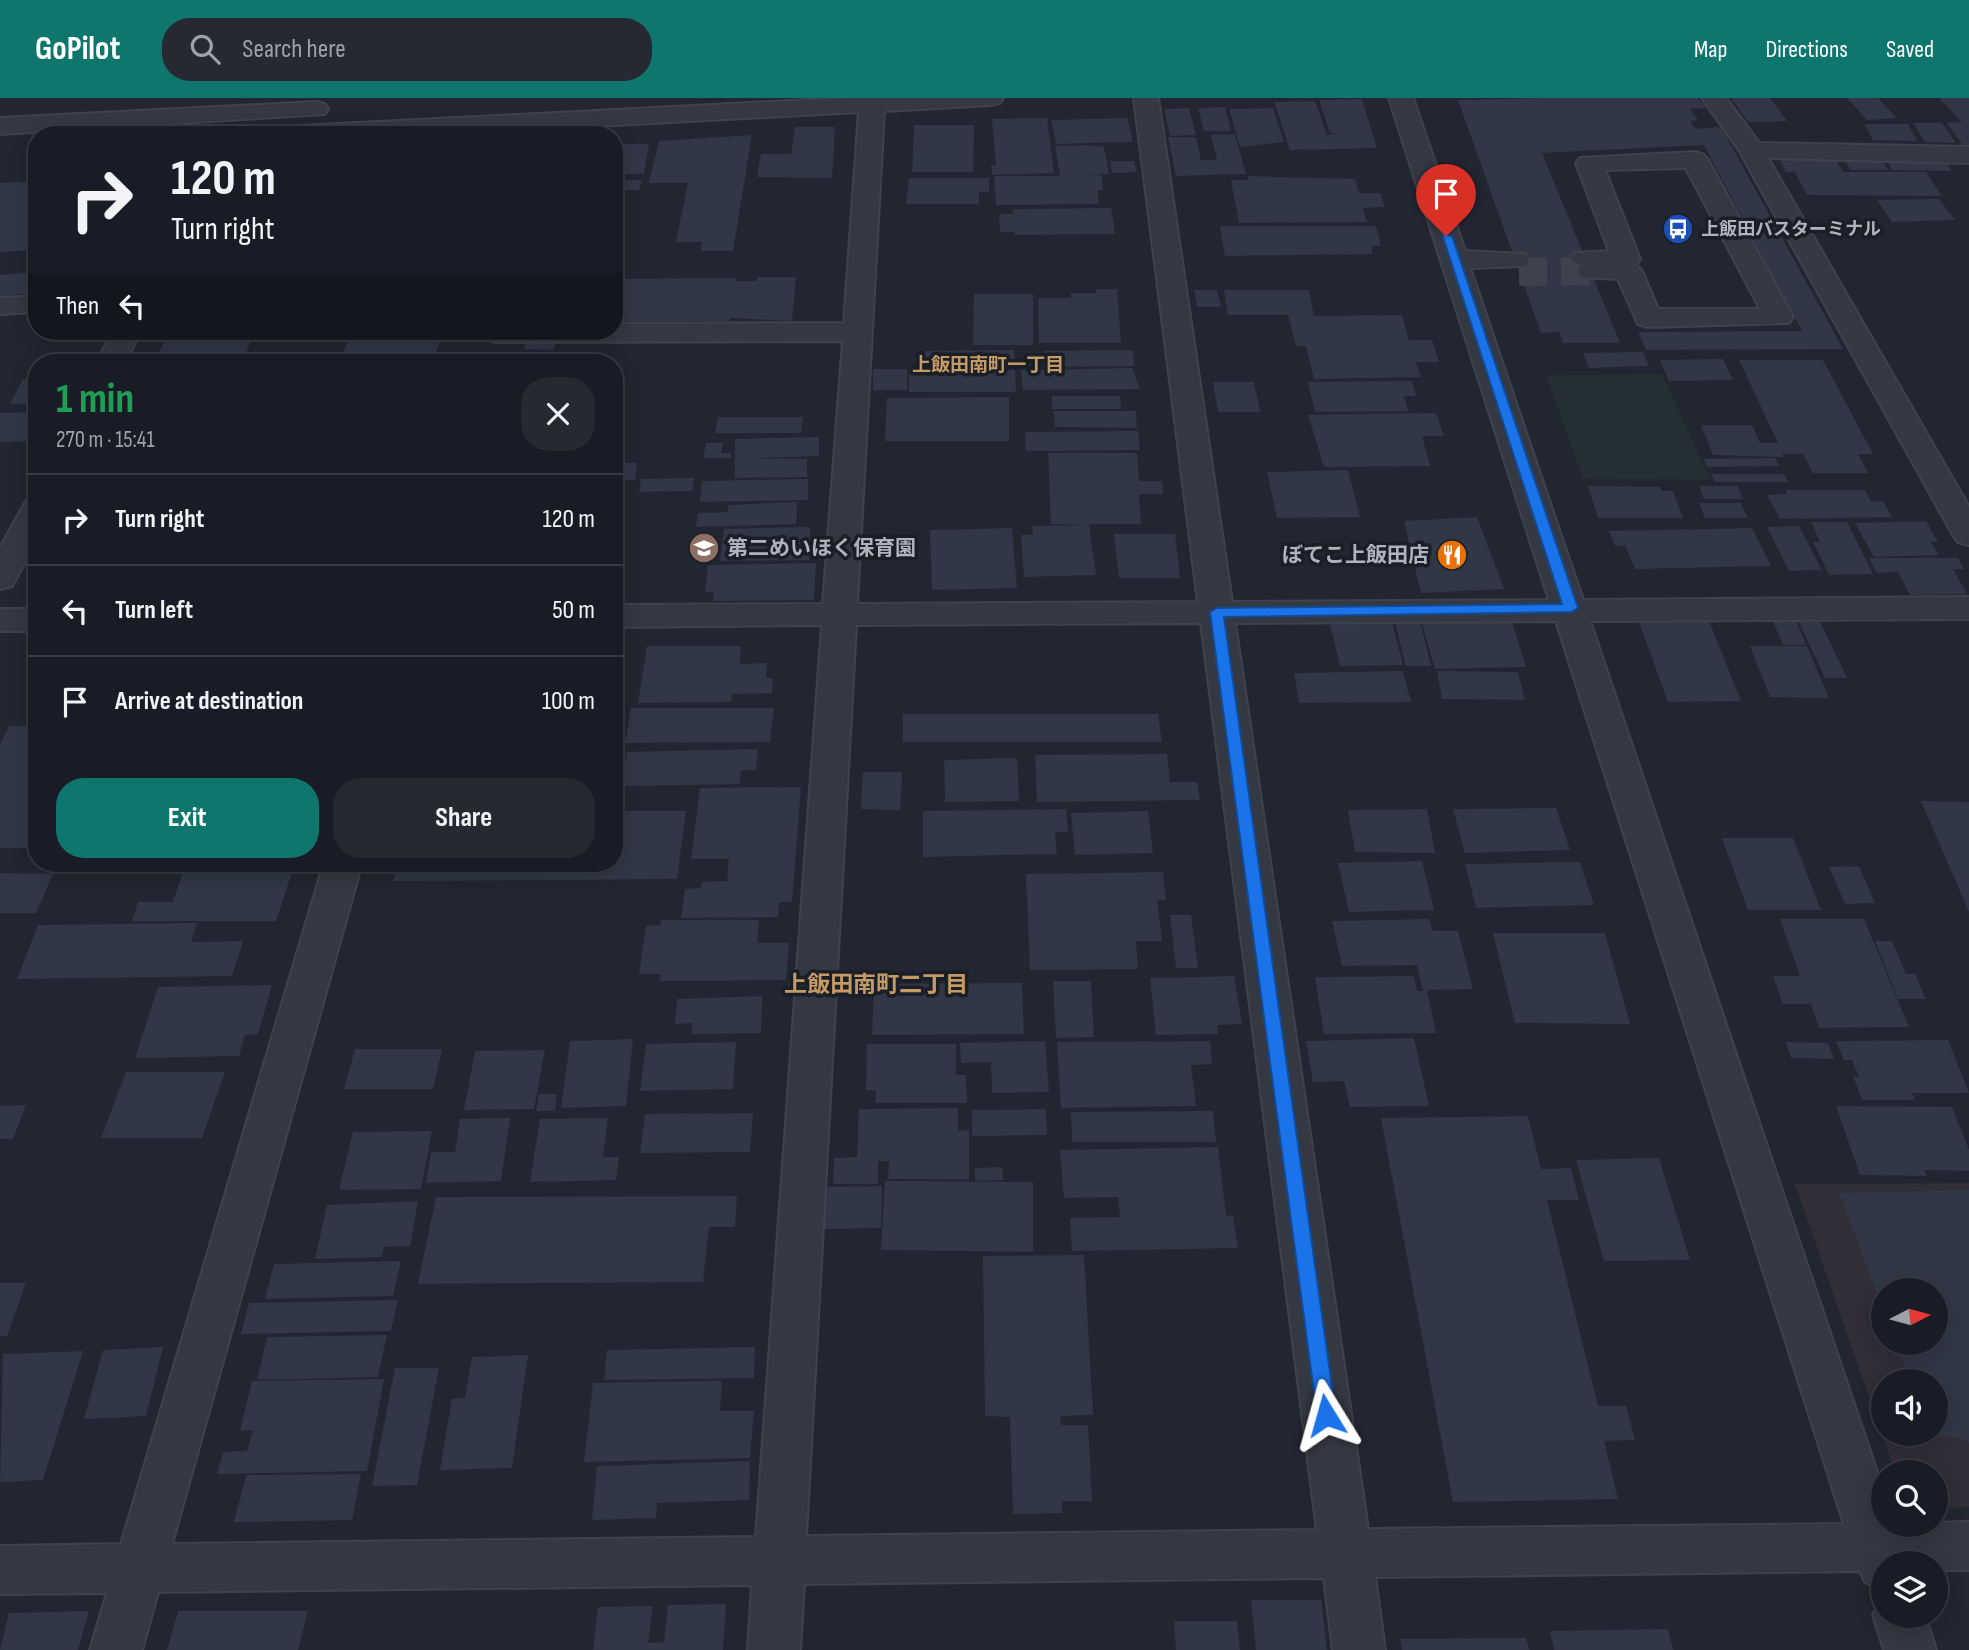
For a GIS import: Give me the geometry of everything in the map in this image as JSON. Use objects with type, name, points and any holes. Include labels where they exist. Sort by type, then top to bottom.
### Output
[{"type":"street","points":[[566,126],[991,98]]},
{"type":"street","points":[[1146,98],[1359,1650]]},
{"type":"street","points":[[1401,98],[1571,608],[1878,1551]]},
{"type":"street","points":[[1714,98],[1751,150],[1969,535]]},
{"type":"street","points":[[774,1650],[838,613],[873,104]]},
{"type":"street","points":[[0,126],[235,124],[397,105]]},
{"type":"street","points":[[1751,150],[1969,155]]},
{"type":"street","points":[[1695,160],[1779,317],[1648,318],[1628,271],[1588,265],[1626,259],[1589,163],[1695,160]]},
{"type":"street","points":[[1457,266],[1517,266]]},
{"type":"street","points":[[0,306],[28,304]]},
{"type":"street","points":[[623,332],[857,332]]},
{"type":"street","points":[[0,579],[28,525]]},
{"type":"street","points":[[623,616],[1571,608],[1969,608]]},
{"type":"street","points":[[0,620],[28,620]]},
{"type":"street","points":[[116,1650],[340,872]]},
{"type":"street","points":[[1924,1551],[1969,1546]]},
{"type":"street","points":[[0,1570],[1345,1553],[1871,1556]]},
{"type":"street","points":[[1903,1628],[1910,1650]]},
{"type":"shaded area","points":[[1662,374],[1710,480],[1583,479],[1546,375]]},
{"type":"shaded area","points":[[1969,1183],[1969,1507],[1948,1508],[1948,1460],[1891,1460],[1886,1446],[1948,1446],[1948,1369],[1871,1369],[1871,1403],[1795,1184]]},
{"type":"building","points":[[1698,98],[1706,108],[1690,109],[1698,120],[1690,121],[1695,129],[1721,127],[1843,349],[1646,350],[1638,332],[1802,331],[1704,145],[1542,153],[1620,343],[1563,343],[1559,332],[1541,333],[1458,100]]},
{"type":"building","points":[[1731,98],[1770,98],[1787,121],[1748,122]]},
{"type":"building","points":[[1847,98],[1878,98],[1897,118],[1867,120]]},
{"type":"building","points":[[1939,98],[1969,98],[1969,147],[1964,147],[1947,123],[1962,122]]},
{"type":"building","points":[[1362,99],[1377,148],[1290,150],[1274,102],[1315,101],[1327,135],[1338,134],[1330,133],[1319,100]]},
{"type":"building","points":[[1225,107],[1231,131],[1204,131],[1198,108]]},
{"type":"building","points":[[1189,108],[1196,135],[1170,136],[1164,109]]},
{"type":"building","points":[[1273,108],[1284,142],[1240,147],[1229,109]]},
{"type":"building","points":[[1047,118],[1054,173],[992,175],[991,165],[996,165],[992,119]]},
{"type":"building","points":[[1127,118],[1133,142],[1056,144],[1051,120]]},
{"type":"building","points":[[1913,123],[1942,123],[1956,143],[1925,142]]},
{"type":"building","points":[[1864,124],[1908,124],[1917,141],[1873,140]]},
{"type":"building","points":[[914,125],[974,125],[973,172],[912,172]]},
{"type":"building","points":[[795,127],[835,127],[832,178],[757,177],[761,154],[791,154]]},
{"type":"building","points":[[1235,134],[1246,174],[1176,176],[1168,137],[1196,137],[1201,160],[1217,160],[1211,135]]},
{"type":"building","points":[[752,135],[733,251],[701,251],[702,242],[676,242],[688,183],[649,183],[659,141]]},
{"type":"building","points":[[623,144],[649,144],[644,174],[623,174]]},
{"type":"building","points":[[1055,146],[1104,147],[1109,174],[1072,176],[1102,175],[1103,190],[1097,190],[1099,204],[996,205],[994,176],[1060,176]]},
{"type":"building","points":[[1834,157],[1843,172],[1926,172],[1942,196],[1807,195],[1795,172],[1786,172],[1779,158]]},
{"type":"building","points":[[1844,159],[1881,159],[1888,170],[1851,170]]},
{"type":"building","points":[[1887,160],[1946,160],[1951,171],[1892,170]]},
{"type":"building","points":[[1110,161],[1134,161],[1137,172],[1112,173]]},
{"type":"building","points":[[1247,176],[1355,179],[1359,193],[1380,193],[1385,207],[1363,208],[1367,222],[1239,223],[1231,180],[1248,180]]},
{"type":"building","points":[[909,178],[989,178],[989,192],[979,192],[979,204],[906,204]]},
{"type":"building","points":[[623,180],[642,180],[639,190],[623,190]]},
{"type":"building","points":[[28,181],[28,250],[0,252],[0,183]]},
{"type":"building","points":[[1939,199],[1955,220],[1892,222],[1877,200]]},
{"type":"building","points":[[1111,208],[1115,234],[1015,235],[1014,232],[1000,232],[999,214],[1013,214],[1013,209]]},
{"type":"building","points":[[1220,226],[1376,226],[1381,246],[1371,246],[1373,254],[1225,256]]},
{"type":"building","points":[[28,273],[28,294],[0,296],[0,275]]},
{"type":"building","points":[[757,277],[796,277],[792,321],[730,318],[730,321],[623,322],[623,279],[736,278],[736,281],[757,281]]},
{"type":"building","points":[[1096,289],[1117,289],[1121,343],[1039,343],[1038,298],[1071,298],[1071,293],[1096,293]]},
{"type":"building","points":[[1194,290],[1217,290],[1221,307],[1197,307]]},
{"type":"building","points":[[1224,290],[1309,290],[1314,316],[1402,315],[1409,340],[1432,340],[1439,362],[1416,362],[1421,377],[1314,379],[1306,346],[1296,346],[1288,315],[1228,315]]},
{"type":"building","points":[[974,294],[1033,294],[1033,345],[973,345]]},
{"type":"building","points":[[251,340],[246,354],[158,354],[164,342]]},
{"type":"building","points":[[348,340],[440,340],[435,354],[342,354]]},
{"type":"building","points":[[526,342],[556,343],[553,350],[524,349]]},
{"type":"building","points":[[1014,350],[1015,368],[924,369],[925,351]]},
{"type":"building","points":[[1133,350],[1134,366],[1045,367],[1044,351]]},
{"type":"building","points":[[1643,352],[1649,366],[1589,368],[1583,353]]},
{"type":"building","points":[[1723,359],[1733,380],[1669,381],[1660,360]]},
{"type":"building","points":[[1739,360],[1823,360],[1873,454],[1858,454],[1868,473],[1813,473],[1803,454],[1782,454],[1784,457],[1713,455],[1701,425],[1752,425],[1760,443],[1778,443]]},
{"type":"building","points":[[1132,368],[1140,389],[1023,390],[1021,370]]},
{"type":"building","points":[[873,369],[907,369],[907,390],[873,390]]},
{"type":"building","points":[[909,370],[1015,370],[1016,392],[909,392]]},
{"type":"building","points":[[23,379],[28,379],[28,404],[10,404]]},
{"type":"building","points":[[1412,381],[1416,396],[1404,396],[1408,411],[1315,412],[1308,382]]},
{"type":"building","points":[[1213,382],[1254,382],[1260,412],[1218,412]]},
{"type":"building","points":[[1052,396],[1120,396],[1121,409],[1052,409]]},
{"type":"building","points":[[1009,397],[1009,441],[885,441],[887,398]]},
{"type":"building","points":[[1054,411],[1136,411],[1137,428],[1055,427]]},
{"type":"building","points":[[28,412],[28,441],[0,442],[0,413]]},
{"type":"building","points":[[1436,413],[1444,436],[1422,436],[1430,466],[1324,467],[1308,415]]},
{"type":"building","points":[[718,417],[803,417],[801,433],[715,433]]},
{"type":"building","points":[[1138,431],[1140,450],[1026,451],[1025,432]]},
{"type":"building","points":[[819,437],[819,456],[751,458],[807,459],[807,477],[735,478],[735,439]]},
{"type":"building","points":[[706,443],[723,443],[721,453],[731,453],[731,458],[703,458]]},
{"type":"building","points":[[1048,453],[1137,453],[1139,481],[1162,481],[1163,494],[1139,494],[1141,524],[1089,524],[1096,575],[1024,577],[1021,535],[1033,535],[1032,526],[1086,525],[1051,524]]},
{"type":"building","points":[[1775,458],[1779,466],[1707,467],[1704,459]]},
{"type":"building","points":[[623,463],[637,463],[635,480],[623,480]]},
{"type":"building","points":[[1348,470],[1360,517],[1277,518],[1267,472]]},
{"type":"building","points":[[1711,474],[1784,474],[1788,482],[1715,482]]},
{"type":"building","points":[[694,478],[692,491],[639,492],[641,479]]},
{"type":"building","points":[[808,479],[808,500],[700,502],[702,481]]},
{"type":"building","points":[[1588,486],[1660,487],[1662,491],[1673,491],[1683,518],[1598,518]]},
{"type":"building","points":[[1699,486],[1738,486],[1743,499],[1704,499]]},
{"type":"building","points":[[1785,490],[1865,490],[1871,502],[1883,501],[1892,517],[1780,519],[1767,495],[1787,494]]},
{"type":"building","points":[[797,502],[796,524],[696,527],[698,513],[728,512],[728,505]]},
{"type":"building","points":[[1699,503],[1741,503],[1748,518],[1705,518]]},
{"type":"building","name":"ぼてこ上飯田店","points":[[1477,517],[1504,589],[1421,593],[1404,521]]},
{"type":"building","points":[[1926,521],[1938,542],[1931,542],[1939,555],[1874,557],[1855,523]]},
{"type":"building","points":[[1811,522],[1847,522],[1873,574],[1829,575],[1813,542],[1820,542]]},
{"type":"building","points":[[1799,526],[1822,570],[1789,571],[1767,527]]},
{"type":"building","points":[[810,527],[809,560],[720,561],[724,529]]},
{"type":"building","points":[[1012,528],[1017,588],[932,590],[930,530]]},
{"type":"building","points":[[1752,528],[1771,566],[1635,569],[1625,545],[1615,546],[1609,531]]},
{"type":"building","points":[[1114,534],[1175,534],[1180,578],[1119,578]]},
{"type":"building","points":[[1869,558],[1958,558],[1964,569],[1953,569],[1967,594],[1910,595],[1898,572],[1877,573]]},
{"type":"building","points":[[816,563],[814,600],[713,601],[714,592],[705,592],[708,565]]},
{"type":"building","points":[[1818,617],[1847,678],[1825,678],[1797,618]]},
{"type":"building","points":[[1772,619],[1796,620],[1806,645],[1783,645]]},
{"type":"building","points":[[1709,621],[1741,701],[1668,702],[1639,622]]},
{"type":"building","points":[[1392,622],[1403,665],[1340,666],[1330,624]]},
{"type":"building","points":[[1395,622],[1420,622],[1431,666],[1406,666]]},
{"type":"building","points":[[1512,622],[1526,667],[1435,669],[1422,623]]},
{"type":"building","points":[[647,646],[741,646],[740,664],[767,663],[766,678],[773,678],[772,693],[732,694],[731,702],[638,703]]},
{"type":"building","points":[[1750,646],[1807,646],[1829,698],[1770,697]]},
{"type":"building","points":[[1403,671],[1411,702],[1299,703],[1294,673]]},
{"type":"building","points":[[1437,671],[1518,672],[1525,700],[1442,699]]},
{"type":"building","points":[[631,708],[774,708],[770,742],[625,743]]},
{"type":"building","points":[[903,714],[1158,714],[1162,742],[903,742]]},
{"type":"building","points":[[9,726],[28,726],[28,848],[0,848],[0,745]]},
{"type":"building","points":[[758,749],[756,770],[741,770],[740,784],[623,786],[627,752]]},
{"type":"building","points":[[1167,754],[1170,782],[1197,782],[1200,800],[1037,802],[1035,755]]},
{"type":"building","points":[[1017,758],[1019,801],[945,802],[944,760]]},
{"type":"building","points":[[863,772],[902,772],[900,810],[861,809]]},
{"type":"building","points":[[801,787],[792,902],[779,902],[778,917],[681,918],[685,889],[701,888],[702,882],[727,881],[729,859],[691,859],[700,788]]},
{"type":"building","points":[[1921,801],[1969,802],[1969,912]]},
{"type":"building","points":[[1556,808],[1570,850],[1465,853],[1453,809]]},
{"type":"building","points":[[1066,809],[1068,832],[1055,832],[1057,854],[923,857],[923,811]]},
{"type":"building","points":[[1427,809],[1435,853],[1355,852],[1348,810]]},
{"type":"building","points":[[623,811],[686,811],[677,879],[393,881],[396,872],[623,872]]},
{"type":"building","points":[[1148,811],[1153,853],[1075,855],[1071,813]]},
{"type":"building","points":[[1722,838],[1793,838],[1821,910],[1748,910]]},
{"type":"building","points":[[1422,861],[1434,910],[1349,912],[1338,863]]},
{"type":"building","points":[[1580,862],[1594,905],[1476,908],[1465,864]]},
{"type":"building","points":[[1859,866],[1875,903],[1845,904],[1829,867]]},
{"type":"building","points":[[183,872],[292,872],[276,921],[132,921],[138,902],[173,902]]},
{"type":"building","points":[[1163,872],[1166,900],[1157,900],[1162,941],[1136,941],[1138,969],[1030,970],[1026,874]]},
{"type":"building","points":[[0,873],[53,874],[36,913],[0,913]]},
{"type":"building","points":[[1170,915],[1191,915],[1198,968],[1176,968]]},
{"type":"building","points":[[1429,919],[1433,931],[1458,931],[1473,989],[1427,990],[1436,1033],[1324,1034],[1315,977],[1414,976],[1417,991],[1423,991],[1417,965],[1342,966],[1332,921]]},
{"type":"building","points":[[1780,919],[1864,919],[1909,1027],[1819,1028],[1811,1004],[1783,1004],[1773,976],[1800,976]]},
{"type":"building","points":[[661,920],[759,920],[757,943],[789,943],[786,980],[660,981],[661,974],[639,974],[646,926],[660,925]]},
{"type":"building","points":[[197,923],[191,942],[243,941],[232,976],[17,979],[38,925]]},
{"type":"building","points":[[1493,933],[1605,933],[1630,1024],[1515,1023]]},
{"type":"building","points":[[1875,941],[1892,941],[1906,974],[1915,974],[1926,999],[1898,999]]},
{"type":"building","points":[[1234,976],[1242,1024],[1217,1025],[1218,1034],[1156,1035],[1150,978]]},
{"type":"building","points":[[1053,981],[1091,981],[1094,1037],[1056,1038]]},
{"type":"building","points":[[1022,983],[1024,1034],[872,1035],[874,984]]},
{"type":"building","points":[[272,985],[258,1034],[245,1035],[239,1056],[135,1058],[158,987]]},
{"type":"building","points":[[762,996],[761,1033],[692,1034],[692,1023],[675,1024],[677,999]]},
{"type":"building","points":[[1414,1038],[1429,1106],[1350,1107],[1344,1081],[1313,1082],[1306,1041]]},
{"type":"building","points":[[633,1039],[626,1106],[561,1108],[570,1041]]},
{"type":"building","points":[[1948,1040],[1969,1093],[1912,1093],[1915,1100],[1862,1100],[1853,1076],[1859,1077],[1852,1060],[1844,1060],[1836,1041]]},
{"type":"building","points":[[1045,1041],[1049,1092],[992,1093],[991,1062],[961,1063],[960,1043]]},
{"type":"building","points":[[1210,1041],[1212,1064],[1191,1065],[1196,1106],[1061,1108],[1057,1042]]},
{"type":"building","points":[[736,1042],[733,1089],[640,1091],[646,1044]]},
{"type":"building","points":[[1786,1042],[1828,1043],[1834,1059],[1791,1058]]},
{"type":"building","points":[[867,1044],[956,1044],[956,1075],[966,1075],[967,1103],[875,1103],[876,1090],[866,1090]]},
{"type":"building","points":[[355,1049],[442,1049],[433,1089],[344,1089]]},
{"type":"building","points":[[545,1050],[534,1109],[464,1110],[475,1051]]},
{"type":"building","points":[[126,1072],[225,1072],[202,1138],[101,1138]]},
{"type":"building","points":[[539,1094],[557,1094],[555,1111],[536,1111]]},
{"type":"building","points":[[26,1105],[13,1139],[0,1139],[0,1106]]},
{"type":"building","points":[[1836,1106],[1952,1107],[1969,1150],[1969,1171],[1924,1170],[1927,1176],[1860,1175]]},
{"type":"building","points":[[958,1108],[958,1131],[969,1130],[969,1179],[888,1179],[889,1161],[878,1161],[878,1184],[833,1184],[834,1158],[857,1157],[859,1109]]},
{"type":"building","points":[[1046,1109],[1047,1135],[972,1136],[972,1110]]},
{"type":"building","points":[[1213,1111],[1216,1142],[1072,1142],[1071,1112]]},
{"type":"building","points":[[753,1113],[750,1152],[640,1153],[645,1114]]},
{"type":"building","points":[[1528,1116],[1541,1169],[1571,1168],[1579,1200],[1547,1200],[1598,1406],[1626,1406],[1635,1440],[1604,1441],[1618,1499],[1453,1502],[1381,1118]]},
{"type":"building","points":[[510,1118],[501,1181],[426,1183],[431,1152],[455,1152],[460,1119]]},
{"type":"building","points":[[608,1118],[603,1157],[619,1157],[616,1180],[530,1182],[540,1119]]},
{"type":"building","points":[[432,1131],[421,1189],[339,1190],[353,1132]]},
{"type":"building","points":[[1218,1147],[1226,1216],[1233,1215],[1238,1248],[1072,1251],[1070,1218],[1120,1217],[1118,1197],[1064,1198],[1060,1150]]},
{"type":"building","points":[[1659,1158],[1690,1260],[1604,1261],[1576,1160]]},
{"type":"building","points":[[1002,1167],[1003,1180],[975,1181],[975,1168]]},
{"type":"building","points":[[885,1181],[1033,1182],[1033,1252],[881,1250]]},
{"type":"building","points":[[882,1186],[881,1228],[823,1229],[824,1187]]},
{"type":"building","points":[[1969,1190],[1969,1443],[1958,1437],[1948,1437],[1948,1369],[1905,1369],[1900,1355],[1948,1355],[1948,1278],[1871,1278],[1839,1193]]},
{"type":"building","points":[[737,1196],[735,1227],[709,1227],[703,1282],[418,1284],[436,1197]]},
{"type":"building","points":[[418,1201],[410,1246],[384,1247],[382,1257],[315,1259],[327,1205]]},
{"type":"building","points":[[1084,1255],[1093,1415],[1060,1416],[1061,1425],[1088,1425],[1092,1501],[1062,1501],[1062,1513],[1013,1514],[1010,1417],[985,1416],[983,1256]]},
{"type":"building","points":[[401,1261],[393,1296],[265,1299],[274,1264]]},
{"type":"building","points":[[0,1283],[26,1283],[7,1336],[0,1336]]},
{"type":"building","points":[[398,1300],[391,1331],[241,1334],[249,1303]]},
{"type":"building","points":[[387,1335],[378,1377],[257,1380],[267,1337]]},
{"type":"building","points":[[163,1347],[146,1416],[84,1419],[103,1350]]},
{"type":"building","points":[[755,1347],[754,1378],[604,1380],[607,1350]]},
{"type":"building","points":[[83,1351],[43,1480],[0,1482],[3,1354]]},
{"type":"building","points":[[528,1355],[512,1468],[440,1470],[452,1399],[465,1398],[472,1357]]},
{"type":"building","points":[[395,1368],[439,1368],[417,1485],[372,1486]]},
{"type":"building","points":[[384,1379],[367,1471],[217,1474],[223,1452],[247,1451],[253,1430],[240,1431],[252,1381]]},
{"type":"building","points":[[722,1381],[720,1411],[754,1411],[750,1458],[584,1462],[593,1383]]},
{"type":"building","points":[[750,1461],[749,1500],[657,1503],[656,1518],[592,1520],[597,1466]]},
{"type":"building","points":[[361,1474],[352,1520],[234,1522],[246,1475]]},
{"type":"building","points":[[1251,1600],[1321,1600],[1327,1650],[1256,1650]]},
{"type":"building","points":[[726,1604],[723,1650],[593,1650],[598,1607],[653,1606],[648,1643],[664,1642],[668,1605]]},
{"type":"building","points":[[89,1611],[78,1650],[0,1650],[9,1613]]},
{"type":"building","points":[[178,1611],[308,1611],[298,1650],[167,1650]]},
{"type":"building","points":[[1174,1621],[1237,1621],[1240,1650],[1176,1650]]},
{"type":"building","points":[[1668,1629],[1673,1650],[1554,1650],[1550,1631]]},
{"type":"building","points":[[1526,1638],[1529,1650],[1402,1650],[1400,1639]]},
{"type":"tunnel","points":[[1519,272],[1591,271]]},
{"type":"place","name":"上飯田バスターミナル","points":[[1678,229]]},
{"type":"place","name":"第二めいほく保育園","points":[[704,548]]},
{"type":"place","name":"ぼてこ上飯田店","points":[[1452,555]]},
{"type":"district","name":"上飯田南町一丁目","points":[[988,364]]},
{"type":"district","name":"上飯田南町二丁目","points":[[876,984]]},
{"type":"route","points":[[1326,1415],[1217,612],[1571,608],[1446,236]]}]
